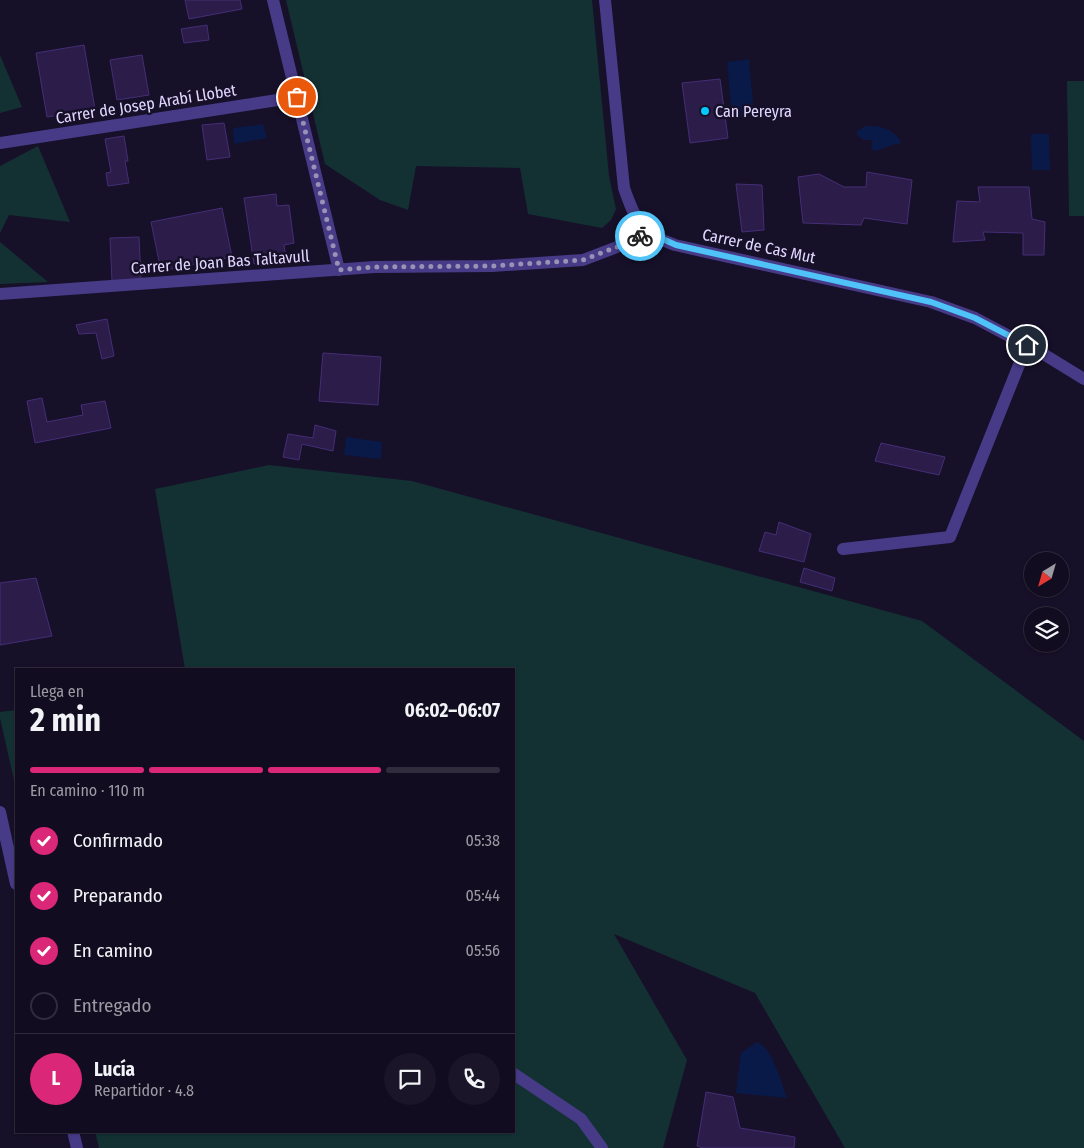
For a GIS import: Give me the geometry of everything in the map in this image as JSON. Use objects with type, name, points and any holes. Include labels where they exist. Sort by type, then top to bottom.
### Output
[{"type":"street","points":[[273,0],[339,270]]},
{"type":"street","points":[[604,0],[624,188],[630,206],[647,232]]},
{"type":"street","name":"Carrer de Josep Arabí Llobet","points":[[0,143],[297,97]]},
{"type":"street","name":"Carrer de Joan Bas Taltavull","points":[[0,294],[374,267],[492,266],[583,260],[630,242],[647,232]]},
{"type":"street","name":"Carrer de Cas Mut","points":[[647,232],[676,245],[931,302],[975,318],[1027,345],[1084,379]]},
{"type":"street","points":[[843,549],[950,537],[1027,345]]},
{"type":"street","points":[[0,812],[12,845],[15,874]]},
{"type":"street","points":[[515,1075],[581,1120],[602,1148]]},
{"type":"street","points":[[74,1133],[77,1148]]},
{"type":"green space","points":[[286,0],[592,0],[609,176],[616,209],[611,220],[602,228],[528,214],[520,168],[416,166],[408,210],[380,200],[325,164]]},
{"type":"green space","points":[[0,55],[22,107],[0,113]]},
{"type":"green space","points":[[1067,81],[1084,81],[1084,216],[1069,216]]},
{"type":"green space","points":[[38,146],[70,222],[9,215],[0,233],[0,166]]},
{"type":"green space","points":[[0,242],[48,282],[0,284]]},
{"type":"green space","points":[[269,465],[412,481],[922,621],[1084,741],[1084,1148],[845,1148],[755,993],[614,934],[687,1060],[663,1148],[99,1148],[95,1133],[515,1133],[515,668],[185,668],[155,489]]},
{"type":"green space","points":[[15,710],[15,785],[0,718],[0,712]]},
{"type":"water","points":[[749,59],[754,116],[732,118],[727,62]]},
{"type":"water","points":[[263,124],[267,138],[234,144],[233,128]]},
{"type":"water","points":[[866,126],[881,127],[890,131],[901,141],[900,144],[874,151],[871,147],[873,140],[863,140],[857,135],[857,131]]},
{"type":"water","points":[[1031,134],[1049,134],[1050,170],[1032,170]]},
{"type":"water","points":[[346,437],[382,442],[381,459],[344,455]]},
{"type":"water","points":[[757,1042],[763,1045],[772,1058],[787,1098],[736,1093],[741,1053]]},
{"type":"building","points":[[185,0],[240,0],[242,9],[189,19]]},
{"type":"building","points":[[207,25],[209,40],[184,43],[181,29]]},
{"type":"building","points":[[84,45],[95,109],[47,117],[36,53]]},
{"type":"building","points":[[142,55],[149,95],[117,100],[110,60]]},
{"type":"building","name":"Can Pereyra","points":[[720,79],[728,138],[690,143],[682,83]]},
{"type":"building","points":[[224,123],[230,157],[207,160],[202,125]]},
{"type":"building","points":[[124,136],[128,161],[125,161],[129,183],[108,186],[106,173],[111,172],[105,139]]},
{"type":"building","points":[[867,172],[912,180],[907,224],[864,218],[861,225],[803,223],[798,177],[819,174],[844,187],[866,187]]},
{"type":"building","points":[[736,184],[762,185],[764,230],[742,232]]},
{"type":"building","points":[[978,187],[1029,187],[1032,219],[1045,222],[1044,255],[1023,255],[1023,233],[983,232],[985,240],[953,242],[957,201],[980,202]]},
{"type":"building","points":[[276,194],[277,206],[289,205],[294,243],[284,245],[286,259],[254,264],[244,198]]},
{"type":"building","points":[[222,208],[232,257],[161,271],[151,222]]},
{"type":"building","points":[[139,237],[141,279],[112,281],[110,238]]},
{"type":"building","points":[[107,319],[114,356],[102,359],[96,333],[79,334],[76,325]]},
{"type":"building","points":[[323,353],[381,357],[378,405],[319,401]]},
{"type":"building","points":[[42,398],[47,422],[83,415],[81,405],[105,401],[111,428],[35,443],[27,401]]},
{"type":"building","points":[[315,425],[336,431],[333,451],[302,444],[299,460],[283,457],[288,434],[313,438]]},
{"type":"building","points":[[881,443],[945,457],[939,475],[875,461]]},
{"type":"building","points":[[779,522],[811,534],[804,562],[759,551],[765,532],[776,535]]},
{"type":"building","points":[[804,568],[835,578],[832,591],[800,582]]},
{"type":"building","points":[[36,578],[52,636],[0,645],[0,583]]},
{"type":"building","points":[[706,1092],[733,1097],[740,1128],[795,1137],[794,1148],[703,1148],[697,1146]]},
{"type":"way so far","points":[[297,97],[339,270],[374,267],[492,266],[583,260],[630,242],[640,236]]},
{"type":"place","name":"Can Pereyra","points":[[705,111]]},
{"type":"route","points":[[640,236],[647,232],[676,245],[931,302],[975,318],[1027,345]]}]
